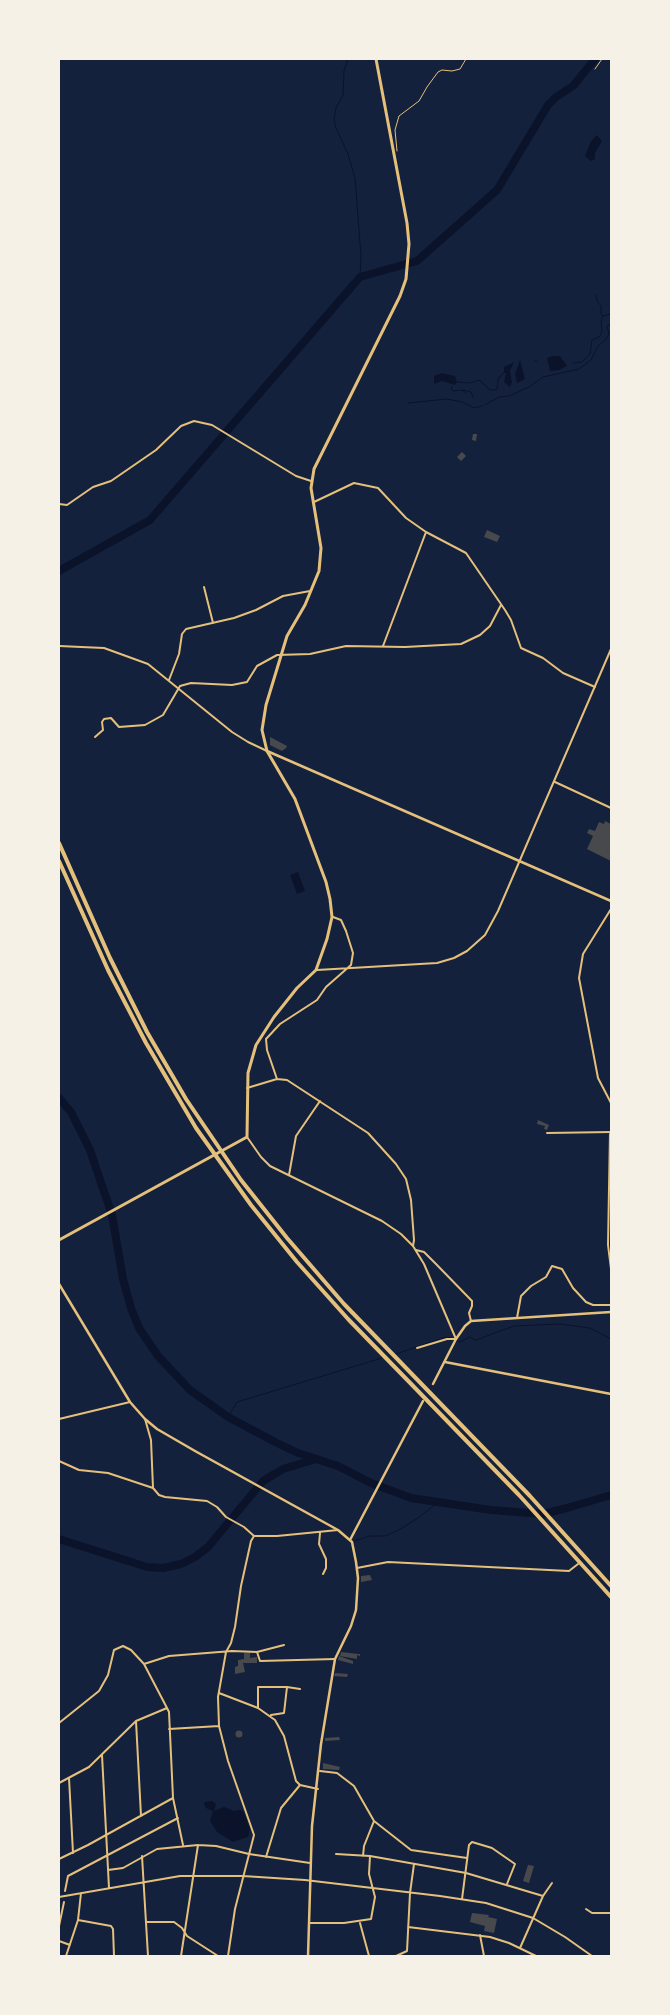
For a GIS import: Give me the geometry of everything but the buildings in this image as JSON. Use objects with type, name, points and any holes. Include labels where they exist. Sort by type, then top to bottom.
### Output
[{"type":"highway","points":[[59,844],[138,1015],[178,1086],[216,1146],[267,1214],[319,1275],[382,1344],[530,1496],[611,1586]]},
{"type":"highway","points":[[59,861],[133,1020],[172,1089],[220,1163],[251,1206],[322,1290],[554,1532],[611,1597]]},
{"type":"main road","points":[[59,1240],[247,1137],[247,1088],[250,1063],[260,1037],[298,988],[316,970],[327,939],[332,917],[326,882],[299,810],[267,751],[263,736],[263,722],[287,636],[312,591],[319,571],[321,548],[312,503],[311,481],[317,461],[400,296],[408,268],[407,223],[376,59]]},
{"type":"main road","points":[[267,751],[611,901]]},
{"type":"main road","points":[[59,1284],[130,1402],[145,1419],[158,1429],[338,1530],[350,1540],[357,1568],[355,1618],[335,1660],[321,1744],[320,1771],[312,1826],[308,1956]]},
{"type":"main road","points":[[433,1384],[456,1339],[471,1321],[611,1312]]},
{"type":"main road","points":[[445,1362],[611,1394]]},
{"type":"main road","points":[[350,1540],[423,1401]]},
{"type":"street","points":[[59,504],[67,505],[93,488],[111,481],[156,450],[187,422],[204,422],[224,431],[296,476],[311,481]]},
{"type":"street","points":[[312,503],[354,483],[362,483],[381,491],[406,518],[426,532],[466,553],[511,620],[520,648],[543,658],[563,674],[595,687]]},
{"type":"street","points":[[383,646],[426,532]]},
{"type":"street","points":[[204,587],[213,623]]},
{"type":"street","points":[[169,680],[179,654],[182,634],[186,629],[256,610],[283,596],[312,591]]},
{"type":"street","points":[[95,737],[103,730],[102,722],[108,718],[113,720],[119,727],[136,727],[147,724],[163,715],[179,688],[191,683],[232,685],[247,682],[262,662],[272,656],[310,654],[346,646],[405,647],[461,644],[480,635],[490,626],[501,605]]},
{"type":"street","points":[[59,646],[97,647],[114,650],[148,664],[241,738],[267,751]]},
{"type":"street","points":[[316,970],[431,964],[454,958],[472,948],[488,931],[555,782],[611,649]]},
{"type":"street","points":[[555,782],[611,808]]},
{"type":"street","points":[[611,909],[583,954],[579,978],[598,1078],[611,1103]]},
{"type":"street","points":[[277,1080],[267,1050],[266,1039],[280,1024],[316,1000],[326,987],[349,967],[353,953],[348,937],[341,920],[332,917]]},
{"type":"street","points":[[247,1088],[277,1080],[288,1080],[362,1127],[402,1172],[410,1194],[413,1246]]},
{"type":"street","points":[[289,1176],[296,1136],[320,1101]]},
{"type":"street","points":[[547,1133],[611,1132],[611,1268]]},
{"type":"street","points":[[247,1137],[270,1166],[390,1226],[413,1246],[424,1264],[456,1339],[447,1339],[417,1348]]},
{"type":"street","points":[[416,1250],[424,1252],[472,1301],[469,1313],[471,1321]]},
{"type":"street","points":[[517,1318],[521,1296],[531,1286],[546,1278],[552,1266],[562,1269],[570,1284],[586,1302],[593,1305],[611,1305]]},
{"type":"street","points":[[59,1419],[130,1402]]},
{"type":"street","points":[[145,1419],[151,1440],[153,1488]]},
{"type":"street","points":[[59,1461],[79,1470],[108,1473],[153,1488],[160,1495],[169,1498],[207,1500],[218,1507],[226,1517],[244,1527],[254,1536],[320,1533],[338,1530]]},
{"type":"street","points":[[320,1533],[319,1544],[326,1559],[326,1568],[323,1574]]},
{"type":"street","points":[[228,1956],[243,1876],[254,1831],[234,1783],[219,1726],[219,1693],[226,1652],[231,1643],[241,1586],[251,1540],[254,1536]]},
{"type":"street","points":[[357,1568],[388,1562],[569,1571],[578,1564]]},
{"type":"street","points":[[144,1664],[169,1656],[257,1652],[284,1645]]},
{"type":"street","points":[[59,1723],[99,1691],[108,1675],[114,1650],[119,1647],[127,1647],[144,1664],[167,1708],[173,1798],[183,1845]]},
{"type":"street","points":[[257,1652],[260,1661],[335,1660]]},
{"type":"street","points":[[258,1708],[258,1688],[263,1686],[300,1689]]},
{"type":"street","points":[[270,1715],[284,1713],[287,1687]]},
{"type":"street","points":[[219,1693],[258,1708],[270,1715],[284,1736],[295,1778],[300,1785],[318,1789]]},
{"type":"street","points":[[59,1783],[84,1770],[136,1721],[167,1708]]},
{"type":"street","points":[[136,1721],[141,1816]]},
{"type":"street","points":[[169,1729],[219,1726]]},
{"type":"street","points":[[102,1755],[109,1888]]},
{"type":"street","points":[[320,1771],[337,1773],[354,1786],[374,1821],[398,1842],[416,1852],[467,1858]]},
{"type":"street","points":[[69,1778],[73,1853]]},
{"type":"street","points":[[266,1857],[281,1808],[300,1785]]},
{"type":"street","points":[[59,1859],[106,1836],[173,1798]]},
{"type":"street","points":[[65,1891],[68,1876],[178,1818]]},
{"type":"street","points":[[363,1856],[364,1846],[374,1821]]},
{"type":"street","points":[[462,1899],[469,1845],[472,1842],[492,1848],[515,1864],[507,1884]]},
{"type":"street","points":[[108,1870],[123,1868],[157,1849],[183,1845],[216,1846],[249,1854],[310,1863]]},
{"type":"street","points":[[181,1956],[198,1845]]},
{"type":"street","points":[[336,1854],[370,1856],[466,1873],[543,1896]]},
{"type":"street","points":[[142,1856],[148,1956]]},
{"type":"street","points":[[309,1923],[360,1922],[371,1919],[374,1906],[369,1868],[370,1856]]},
{"type":"street","points":[[396,1956],[407,1952],[410,1893],[414,1864]]},
{"type":"street","points":[[59,1898],[144,1882],[194,1876],[243,1876],[309,1881],[486,1903],[533,1918],[592,1956]]},
{"type":"street","points":[[520,1948],[543,1896],[552,1883]]},
{"type":"street","points":[[66,1956],[78,1920],[81,1894]]},
{"type":"street","points":[[59,1926],[64,1902]]},
{"type":"street","points":[[586,1909],[589,1912],[611,1913]]},
{"type":"street","points":[[78,1920],[111,1926],[113,1929],[114,1956]]},
{"type":"street","points":[[147,1922],[170,1921],[179,1925],[187,1936],[218,1956]]},
{"type":"street","points":[[360,1922],[369,1956]]},
{"type":"street","points":[[408,1927],[480,1935],[498,1939],[536,1956]]},
{"type":"street","points":[[480,1935],[484,1956]]},
{"type":"street","points":[[59,1941],[70,1945]]},
{"type":"street","points":[[274,1956],[279,1956]]},
{"type":"path","points":[[394,155],[397,153],[395,130],[399,116],[419,102],[426,87],[438,72],[460,69],[466,59]]},
{"type":"path","points":[[595,69],[602,59]]},
{"type":"water","points":[[597,135],[602,141],[595,153],[595,159],[591,161],[585,156],[591,141]]},
{"type":"water","points":[[560,356],[567,366],[559,370],[550,371],[547,358]]},
{"type":"water","points":[[520,360],[525,379],[517,383],[515,374]]},
{"type":"water","points":[[514,362],[510,371],[512,382],[510,387],[504,382],[506,373],[498,380],[498,378],[504,372],[504,367]]},
{"type":"water","points":[[442,373],[455,376],[457,382],[455,385],[442,381],[434,384],[434,376]]},
{"type":"water","points":[[298,872],[305,891],[297,894],[290,875]]},
{"type":"water","points":[[212,1801],[216,1804],[214,1811],[224,1807],[234,1811],[243,1811],[250,1829],[248,1837],[233,1842],[217,1832],[210,1821],[213,1811],[206,1808],[204,1804],[205,1802]]},
{"type":"waterway","points":[[348,59],[344,71],[343,95],[336,108],[334,120],[348,154],[355,178],[361,256],[360,277]]},
{"type":"waterway","points":[[59,571],[150,520],[360,277],[417,261],[497,190],[548,105],[556,97],[573,86],[595,59]]},
{"type":"waterway","points":[[596,295],[603,316]]},
{"type":"waterway","points":[[573,363],[582,362],[590,354],[592,340],[599,337],[602,332],[601,321],[603,316],[611,314]]},
{"type":"waterway","points":[[485,405],[499,397],[509,396],[529,387],[543,377],[579,369],[591,360],[598,346],[607,338],[609,334],[607,326],[611,324]]},
{"type":"waterway","points":[[457,382],[470,383],[479,380],[490,390],[494,390],[497,389],[498,380]]},
{"type":"waterway","points":[[452,386],[451,389],[454,391],[462,390],[466,393]]},
{"type":"waterway","points":[[463,390],[471,392],[473,397]]},
{"type":"waterway","points":[[408,403],[447,399],[462,402],[474,408],[482,406]]},
{"type":"waterway","points":[[59,1098],[71,1112],[90,1150],[112,1215],[123,1279],[139,1328],[158,1356],[190,1390],[228,1417],[277,1443],[298,1453],[338,1466],[371,1483],[411,1498],[491,1510],[543,1514],[611,1495]]},
{"type":"waterway","points":[[457,1341],[460,1342],[469,1337],[476,1340],[514,1326],[560,1324],[590,1328],[611,1339]]},
{"type":"waterway","points":[[396,1354],[446,1337],[451,1338]]},
{"type":"waterway","points":[[228,1417],[237,1402],[382,1358]]},
{"type":"waterway","points":[[59,1539],[147,1567],[163,1568],[181,1564],[195,1557],[208,1547],[263,1481],[283,1469],[316,1459]]},
{"type":"waterway","points":[[354,1541],[370,1536],[385,1536],[399,1530],[437,1503]]}]
